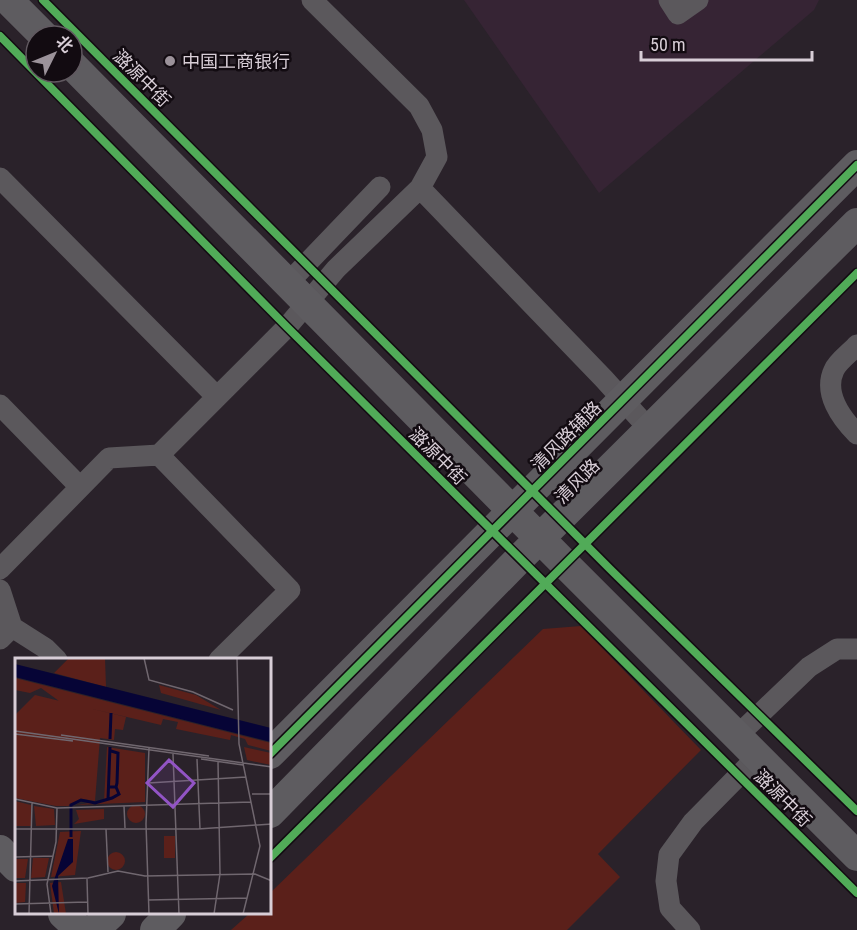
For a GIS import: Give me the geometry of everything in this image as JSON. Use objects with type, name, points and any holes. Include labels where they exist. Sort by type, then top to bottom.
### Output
[{"type":"street","points":[[298,293],[336,268],[420,188],[437,157],[432,130],[419,106],[312,0]]},
{"type":"street","points":[[669,0],[678,14],[698,0]]},
{"type":"street","points":[[9,6],[30,24]]},
{"type":"street","name":"潞源中街","points":[[84,76],[540,539],[857,856]]},
{"type":"street","name":"清风路辅路","points":[[272,752],[857,165]]},
{"type":"street","points":[[0,178],[217,398]]},
{"type":"street","points":[[0,569],[109,458],[159,456],[217,398],[287,327],[298,293],[380,187]]},
{"type":"street","points":[[420,188],[650,430]]},
{"type":"street","name":"清风路","points":[[272,811],[540,539],[857,223]]},
{"type":"street","points":[[857,345],[834,368],[829,385],[834,403],[848,425],[857,434]]},
{"type":"street","points":[[0,405],[80,488]]},
{"type":"street","points":[[159,456],[290,590],[221,658]]},
{"type":"street","points":[[0,590],[6,633],[45,648],[55,658]]},
{"type":"street","points":[[690,930],[670,908],[666,881],[669,855],[747,746],[810,667],[837,648],[857,649]]},
{"type":"street","points":[[0,850],[15,866]]},
{"type":"street","points":[[64,915],[80,930]]},
{"type":"street","points":[[94,930],[110,915]]},
{"type":"street","points":[[155,930],[170,915]]},
{"type":"shaded area","points":[[464,0],[819,0],[814,10],[599,193]]},
{"type":"shaded area","points":[[581,626],[701,750],[598,854],[620,877],[567,930],[231,930],[248,915],[272,915],[272,891],[543,629]]},
{"type":"cycle path","points":[[43,0],[610,569],[857,811]]},
{"type":"cycle path","points":[[0,36],[287,327],[857,893]]},
{"type":"cycle path","points":[[272,752],[857,165]]},
{"type":"cycle path","points":[[272,856],[857,273]]},
{"type":"place","name":"中国工商银行","points":[[170,61]]}]
